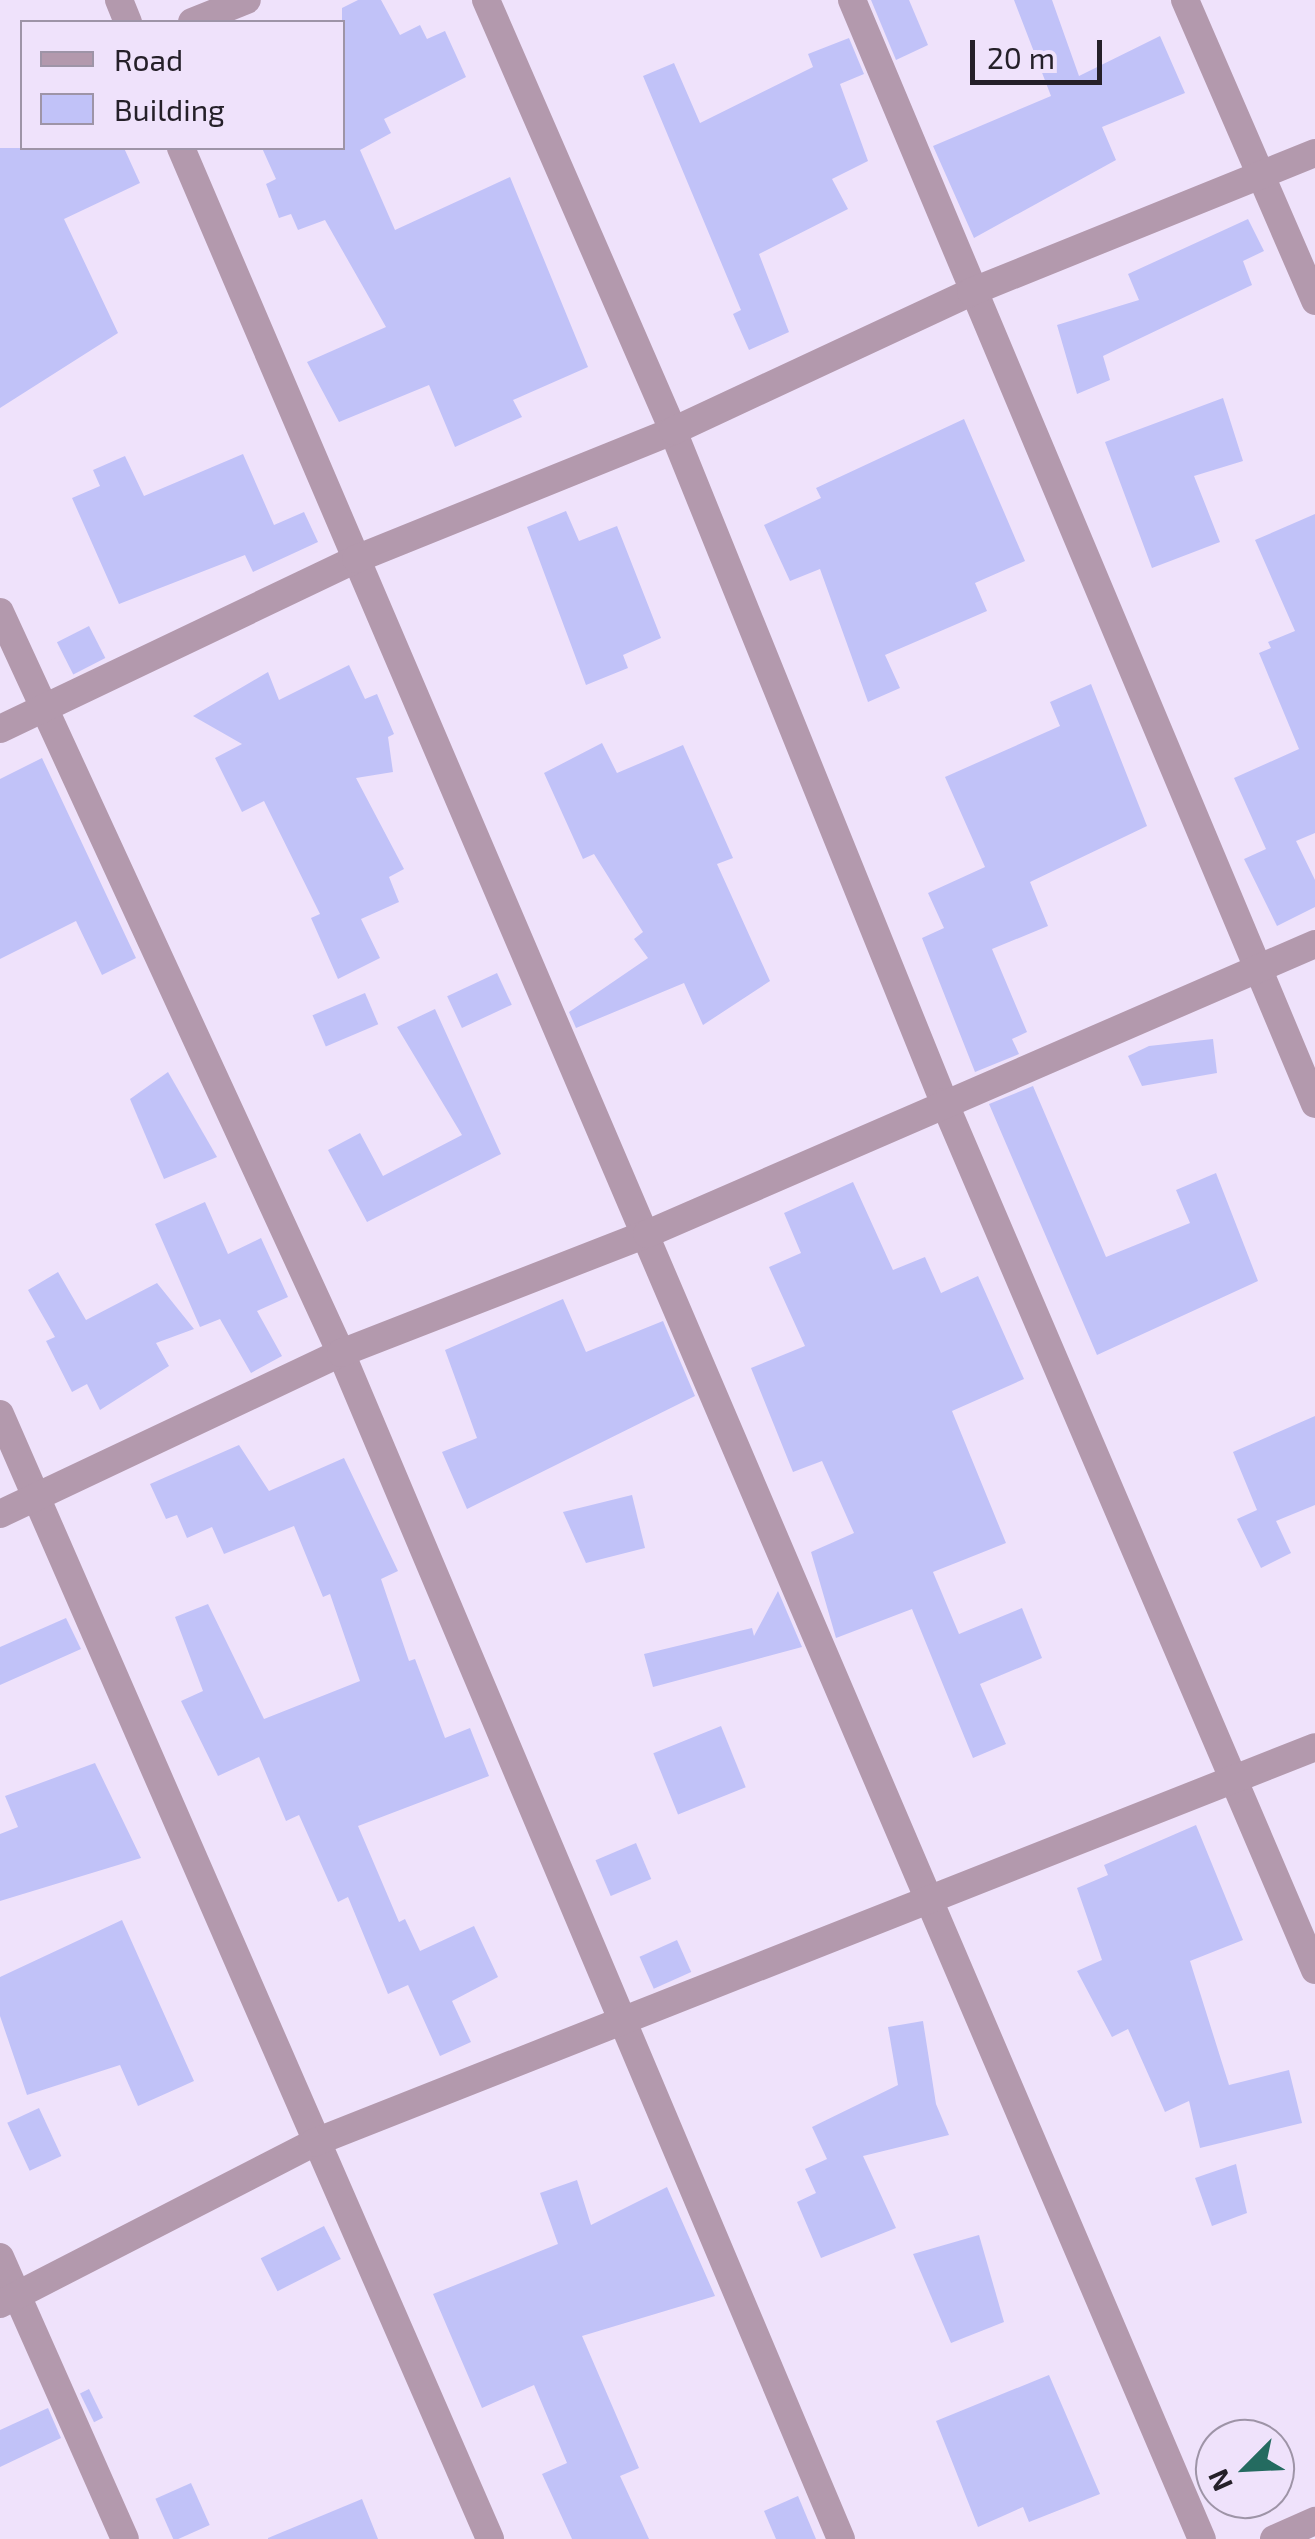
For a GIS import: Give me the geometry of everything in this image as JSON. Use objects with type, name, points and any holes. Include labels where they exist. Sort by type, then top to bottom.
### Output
[{"type":"street","points":[[197,20],[248,0]]},
{"type":"street","points":[[486,0],[673,431],[944,1102],[1315,1970]]},
{"type":"street","points":[[852,0],[1315,1104]]},
{"type":"street","points":[[1185,0],[1315,301]]},
{"type":"street","points":[[182,150],[934,1899],[1202,2539]]},
{"type":"street","points":[[0,729],[356,560],[673,431],[972,292],[1315,154]]},
{"type":"street","points":[[0,612],[41,710],[342,1354],[628,2022],[841,2539]]},
{"type":"street","points":[[0,1514],[342,1354],[647,1234],[1256,966],[1315,944]]},
{"type":"street","points":[[0,1414],[313,2143],[490,2539]]},
{"type":"street","points":[[8,2301],[313,2143],[1236,1783],[1315,1747]]},
{"type":"street","points":[[0,2257],[8,2301],[125,2539]]},
{"type":"street","points":[[1274,2539],[1315,2521]]},
{"type":"building","points":[[358,0],[381,0],[400,35],[420,25],[427,39],[445,31],[466,77],[384,119],[391,133],[360,150],[395,230],[510,177],[588,367],[513,400],[522,417],[455,447],[429,385],[339,422],[307,362],[386,327],[325,220],[298,230],[291,214],[279,218],[266,184],[276,179],[263,150],[345,150],[342,8]]},
{"type":"building","points":[[871,0],[909,0],[928,45],[896,60]]},
{"type":"building","points":[[1014,0],[1052,0],[1079,76],[1160,36],[1185,93],[1102,127],[1116,160],[974,238],[933,146],[1051,96]]},
{"type":"building","points":[[849,38],[864,74],[840,84],[868,161],[832,179],[848,209],[759,254],[789,332],[749,350],[733,314],[741,310],[643,76],[674,63],[700,123],[813,67],[808,54]]},
{"type":"building","points":[[0,148],[125,150],[140,183],[64,219],[118,333],[0,408]]},
{"type":"building","points":[[1248,219],[1264,251],[1243,261],[1252,285],[1103,356],[1110,380],[1077,394],[1057,325],[1139,300],[1128,274]]},
{"type":"building","points":[[1223,398],[1243,461],[1194,476],[1220,542],[1152,568],[1105,442]]},
{"type":"building","points":[[964,419],[1025,561],[975,583],[987,611],[885,655],[900,688],[868,702],[820,569],[790,581],[764,525],[821,498],[816,488]]},
{"type":"building","points":[[243,454],[274,525],[304,512],[318,542],[253,572],[245,555],[119,604],[72,498],[100,486],[93,470],[125,456],[144,496]]},
{"type":"building","points":[[566,511],[579,541],[617,526],[661,638],[623,655],[628,668],[586,685],[527,527]]},
{"type":"building","points":[[1315,514],[1315,833],[1296,841],[1315,880],[1315,907],[1277,926],[1244,859],[1266,849],[1234,778],[1299,749],[1259,653],[1271,648],[1268,642],[1295,631],[1255,540]]},
{"type":"building","points":[[89,626],[105,658],[73,674],[57,642]]},
{"type":"building","points":[[349,665],[365,699],[377,694],[394,734],[388,737],[393,772],[356,778],[404,869],[389,877],[399,902],[361,919],[380,958],[338,979],[311,918],[320,914],[264,801],[242,812],[215,758],[242,744],[193,716],[268,672],[279,700]]},
{"type":"building","points":[[1091,684],[1147,826],[1030,882],[1048,926],[992,949],[1027,1032],[1012,1039],[1019,1054],[975,1072],[922,938],[944,928],[928,893],[985,867],[945,777],[1060,726],[1050,702]]},
{"type":"building","points":[[602,743],[617,773],[683,745],[733,858],[717,864],[770,981],[703,1025],[684,983],[576,1028],[569,1012],[648,958],[634,939],[643,932],[594,854],[583,859],[544,773]]},
{"type":"building","points":[[42,758],[136,958],[102,975],[76,921],[0,959],[0,779]]},
{"type":"building","points":[[497,973],[512,1005],[462,1028],[447,996]]},
{"type":"building","points":[[365,993],[378,1024],[326,1047],[313,1015]]},
{"type":"building","points":[[435,1009],[501,1154],[367,1222],[328,1150],[360,1133],[383,1176],[462,1135],[397,1027]]},
{"type":"building","points":[[1213,1039],[1217,1073],[1142,1086],[1128,1056],[1149,1046]]},
{"type":"building","points":[[168,1072],[217,1157],[164,1179],[130,1099]]},
{"type":"building","points":[[1033,1086],[1106,1257],[1190,1223],[1176,1190],[1216,1173],[1258,1281],[1097,1355],[989,1104]]},
{"type":"building","points":[[853,1182],[893,1270],[925,1257],[941,1293],[978,1276],[1024,1379],[952,1411],[1006,1543],[933,1572],[959,1634],[1022,1608],[1042,1658],[980,1684],[1006,1744],[973,1758],[912,1609],[836,1638],[811,1552],[854,1533],[822,1461],[793,1472],[751,1368],[805,1346],[769,1267],[801,1253],[784,1213]]},
{"type":"building","points":[[205,1202],[228,1254],[261,1238],[288,1297],[257,1311],[282,1356],[251,1373],[220,1319],[200,1327],[155,1224]]},
{"type":"building","points":[[58,1272],[86,1320],[157,1283],[194,1329],[156,1343],[169,1366],[100,1410],[87,1384],[72,1392],[46,1341],[55,1337],[28,1290]]},
{"type":"building","points":[[563,1299],[586,1352],[663,1321],[695,1396],[467,1509],[442,1452],[477,1438],[445,1350]]},
{"type":"building","points":[[1315,1416],[1315,1505],[1276,1521],[1291,1553],[1261,1568],[1237,1519],[1257,1510],[1233,1452]]},
{"type":"building","points":[[239,1445],[269,1491],[344,1458],[398,1571],[381,1579],[409,1661],[415,1659],[445,1738],[470,1728],[489,1776],[358,1826],[399,1922],[405,1919],[420,1951],[474,1926],[498,1977],[452,2001],[471,2042],[440,2056],[408,1985],[388,1994],[348,1897],[338,1902],[299,1815],[286,1821],[259,1757],[218,1776],[181,1701],[203,1691],[175,1617],[208,1604],[264,1719],[360,1681],[330,1594],[323,1597],[294,1526],[224,1554],[212,1527],[187,1538],[177,1515],[166,1519],[150,1484]]},
{"type":"building","points":[[632,1495],[645,1548],[586,1563],[563,1512]]},
{"type":"building","points":[[778,1591],[802,1647],[653,1687],[644,1654],[752,1628],[754,1636]]},
{"type":"building","points":[[66,1618],[81,1649],[0,1685],[0,1647]]},
{"type":"building","points":[[721,1726],[746,1787],[678,1815],[653,1753]]},
{"type":"building","points":[[95,1763],[141,1858],[0,1901],[0,1834],[18,1827],[5,1796]]},
{"type":"building","points":[[1196,1825],[1243,1940],[1190,1961],[1229,2085],[1289,2070],[1302,2123],[1200,2148],[1189,2101],[1165,2112],[1128,2029],[1112,2037],[1077,1971],[1102,1960],[1077,1888],[1108,1875],[1104,1865]]},
{"type":"building","points":[[636,1843],[651,1879],[611,1896],[595,1860]]},
{"type":"building","points":[[122,1920],[194,2081],[138,2106],[120,2065],[27,2095],[0,2016],[0,1977]]},
{"type":"building","points":[[677,1940],[691,1972],[654,1989],[640,1957]]},
{"type":"building","points":[[923,2021],[936,2104],[949,2135],[863,2156],[896,2228],[821,2258],[797,2202],[816,2193],[805,2169],[827,2159],[812,2127],[898,2085],[888,2027]]},
{"type":"building","points":[[39,2108],[61,2156],[30,2171],[7,2123]]},
{"type":"building","points":[[1236,2164],[1247,2213],[1212,2226],[1195,2178]]},
{"type":"building","points":[[577,2180],[591,2225],[667,2187],[715,2296],[582,2336],[639,2468],[620,2476],[649,2539],[572,2539],[542,2474],[567,2463],[534,2385],[482,2408],[433,2294],[558,2244],[540,2193]]},
{"type":"building","points":[[324,2226],[341,2259],[278,2291],[261,2258]]},
{"type":"building","points":[[979,2235],[1004,2322],[951,2343],[913,2254]]},
{"type":"building","points":[[1049,2375],[1100,2494],[1029,2522],[1023,2507],[978,2527],[936,2421]]},
{"type":"building","points":[[89,2389],[103,2418],[94,2422],[80,2393]]},
{"type":"building","points":[[48,2408],[61,2438],[0,2467],[0,2430]]},
{"type":"building","points":[[191,2483],[210,2525],[173,2539],[155,2499]]},
{"type":"building","points":[[798,2496],[816,2539],[776,2539],[764,2511]]},
{"type":"building","points":[[362,2499],[378,2539],[268,2539],[268,2538]]}]
